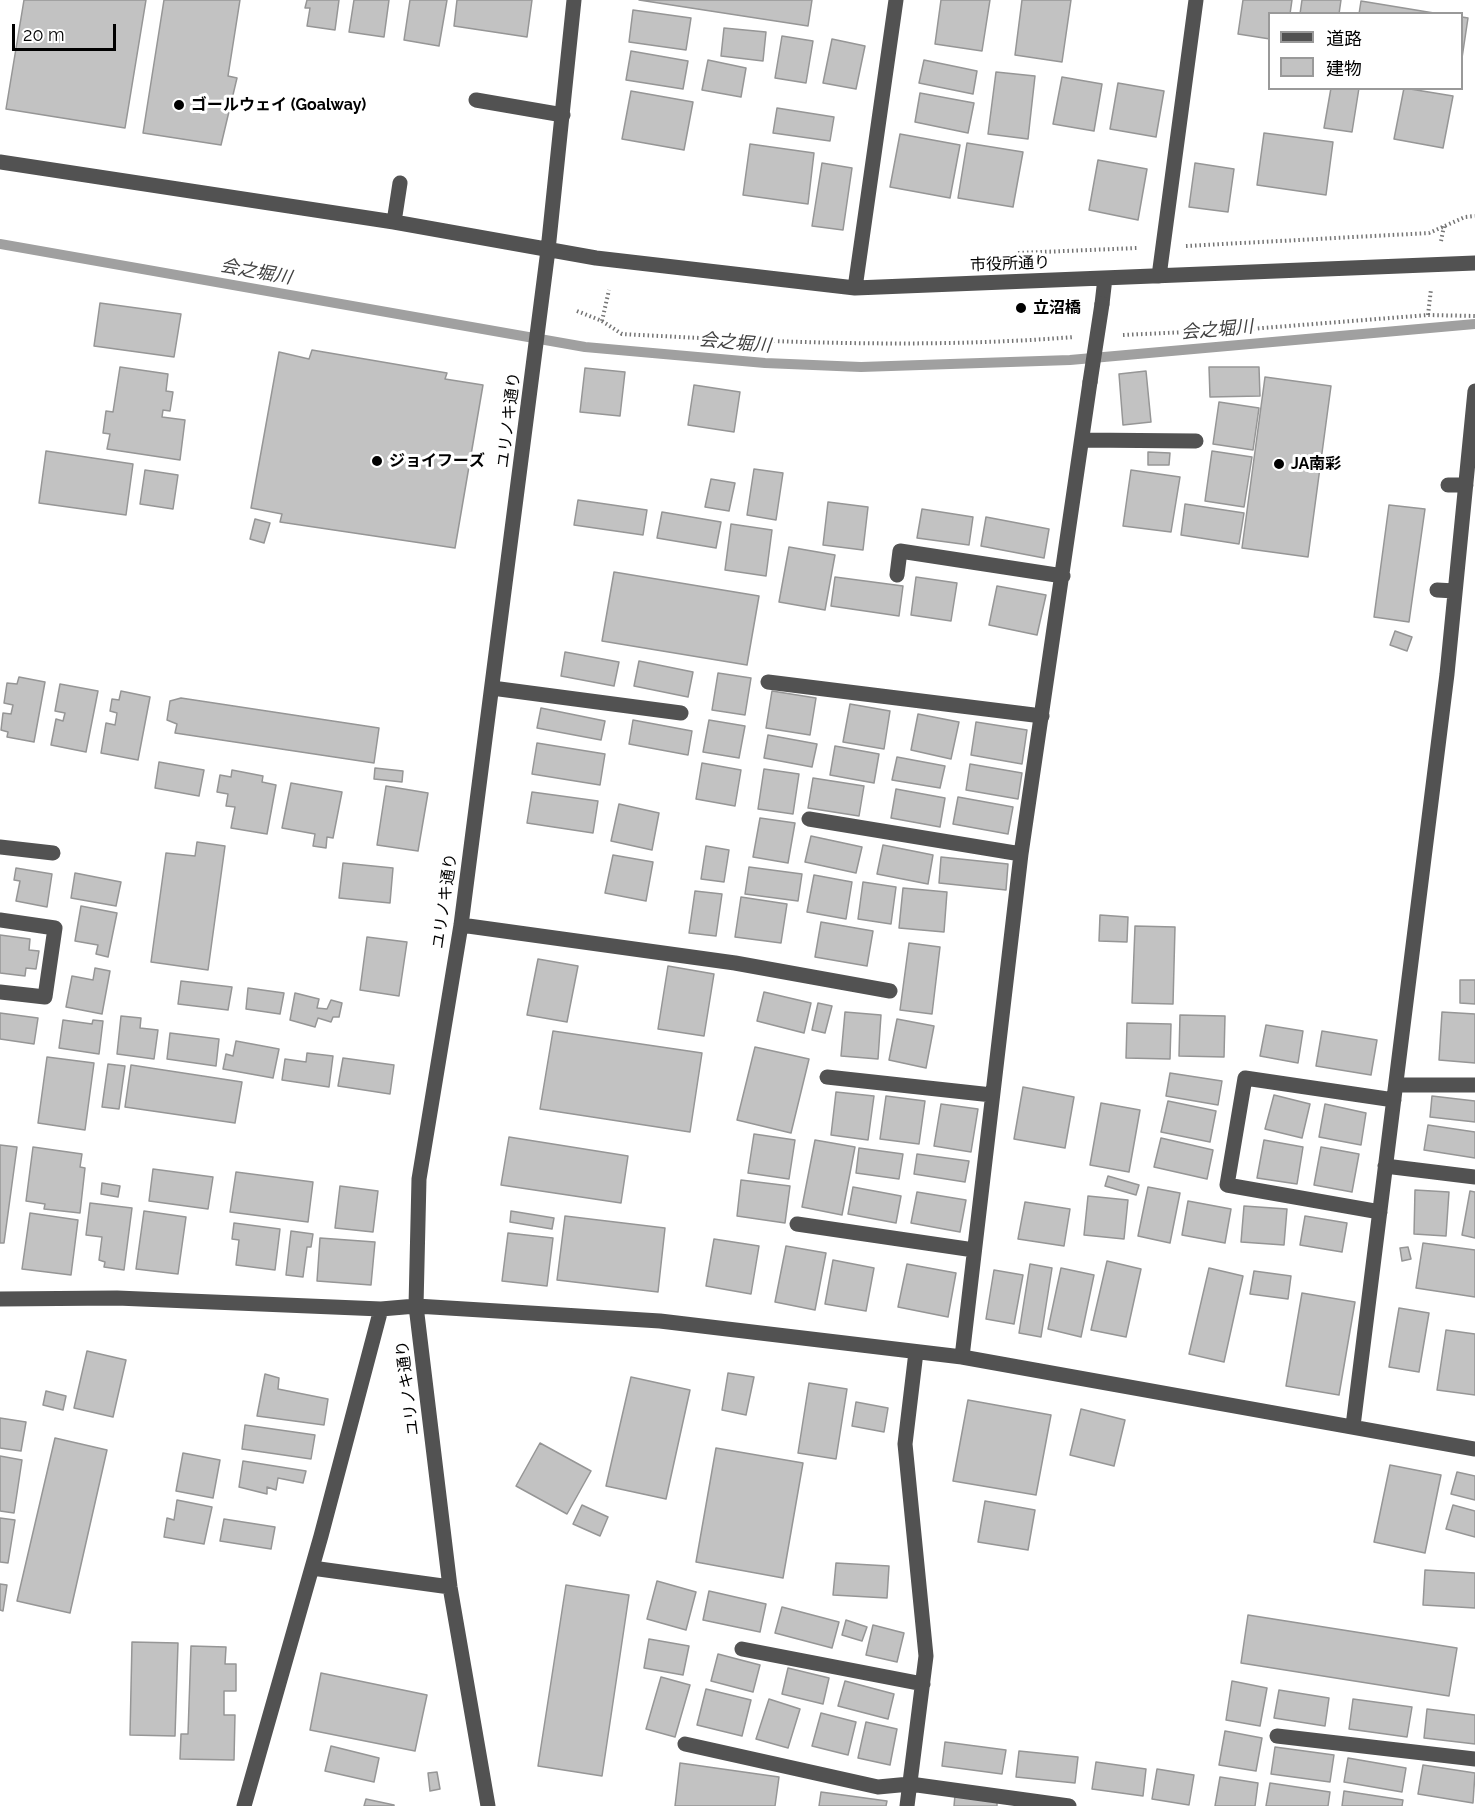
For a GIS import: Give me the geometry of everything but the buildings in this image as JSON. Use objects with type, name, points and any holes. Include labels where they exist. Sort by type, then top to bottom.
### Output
[{"type":"street","name":"ユリノキ通り","points":[[488,1806],[450,1587],[416,1306],[419,1179],[461,925],[548,250],[574,0]]},
{"type":"street","points":[[855,288],[896,0]]},
{"type":"street","points":[[1159,276],[1196,0]]},
{"type":"street","points":[[476,100],[563,115]]},
{"type":"street","name":"市役所通り","points":[[0,162],[394,222],[548,250],[855,288],[1475,263]]},
{"type":"street","points":[[394,222],[400,183]]},
{"type":"street","points":[[962,1357],[1022,854],[1105,278]]},
{"type":"street","points":[[1353,1426],[1455,591],[1469,514],[1466,485],[1475,391]]},
{"type":"street","points":[[1082,440],[1196,441]]},
{"type":"street","points":[[1448,484],[1466,485]]},
{"type":"street","points":[[897,575],[900,551],[1063,576]]},
{"type":"street","points":[[1437,590],[1455,591]]},
{"type":"street","points":[[768,682],[1042,716]]},
{"type":"street","points":[[492,688],[681,713]]},
{"type":"street","points":[[809,819],[1022,854]]},
{"type":"street","points":[[0,847],[53,853]]},
{"type":"street","points":[[0,920],[55,928],[45,997],[0,992]]},
{"type":"street","points":[[461,925],[735,963],[890,991]]},
{"type":"street","points":[[827,1077],[992,1095]]},
{"type":"street","points":[[1380,1212],[1227,1185],[1245,1078],[1395,1092],[1475,1085]]},
{"type":"street","points":[[1385,1166],[1475,1177]]},
{"type":"street","points":[[797,1224],[974,1250]]},
{"type":"street","points":[[0,1299],[117,1298],[381,1309],[416,1306],[660,1321],[962,1357],[1475,1449]]},
{"type":"street","points":[[244,1806],[312,1568],[381,1309]]},
{"type":"street","points":[[907,1806],[926,1656],[904,1444],[916,1352]]},
{"type":"street","points":[[312,1568],[450,1587]]},
{"type":"street","points":[[742,1649],[922,1684]]},
{"type":"street","points":[[1277,1736],[1475,1759]]},
{"type":"street","points":[[685,1744],[878,1788],[910,1784],[1069,1806]]},
{"type":"path","points":[[1186,246],[1429,233],[1465,217],[1475,216]]},
{"type":"path","points":[[602,321],[609,290]]},
{"type":"path","points":[[1428,315],[1429,296]]},
{"type":"path","points":[[577,311],[602,321],[622,334],[777,342],[932,343],[1081,337]]},
{"type":"path","points":[[1114,335],[1250,329],[1428,315],[1475,316]]},
{"type":"waterway","name":"会之堀川","points":[[0,244],[585,347],[765,363],[861,367],[1070,360],[1475,324]]},
{"type":"place","name":"ゴールウェイ (Goalway)","points":[[179,105]]},
{"type":"place","name":"立沼橋","points":[[1021,308]]},
{"type":"place","name":"ジョイフーズ","points":[[377,461]]},
{"type":"place","name":"JA南彩","points":[[1279,464]]}]
